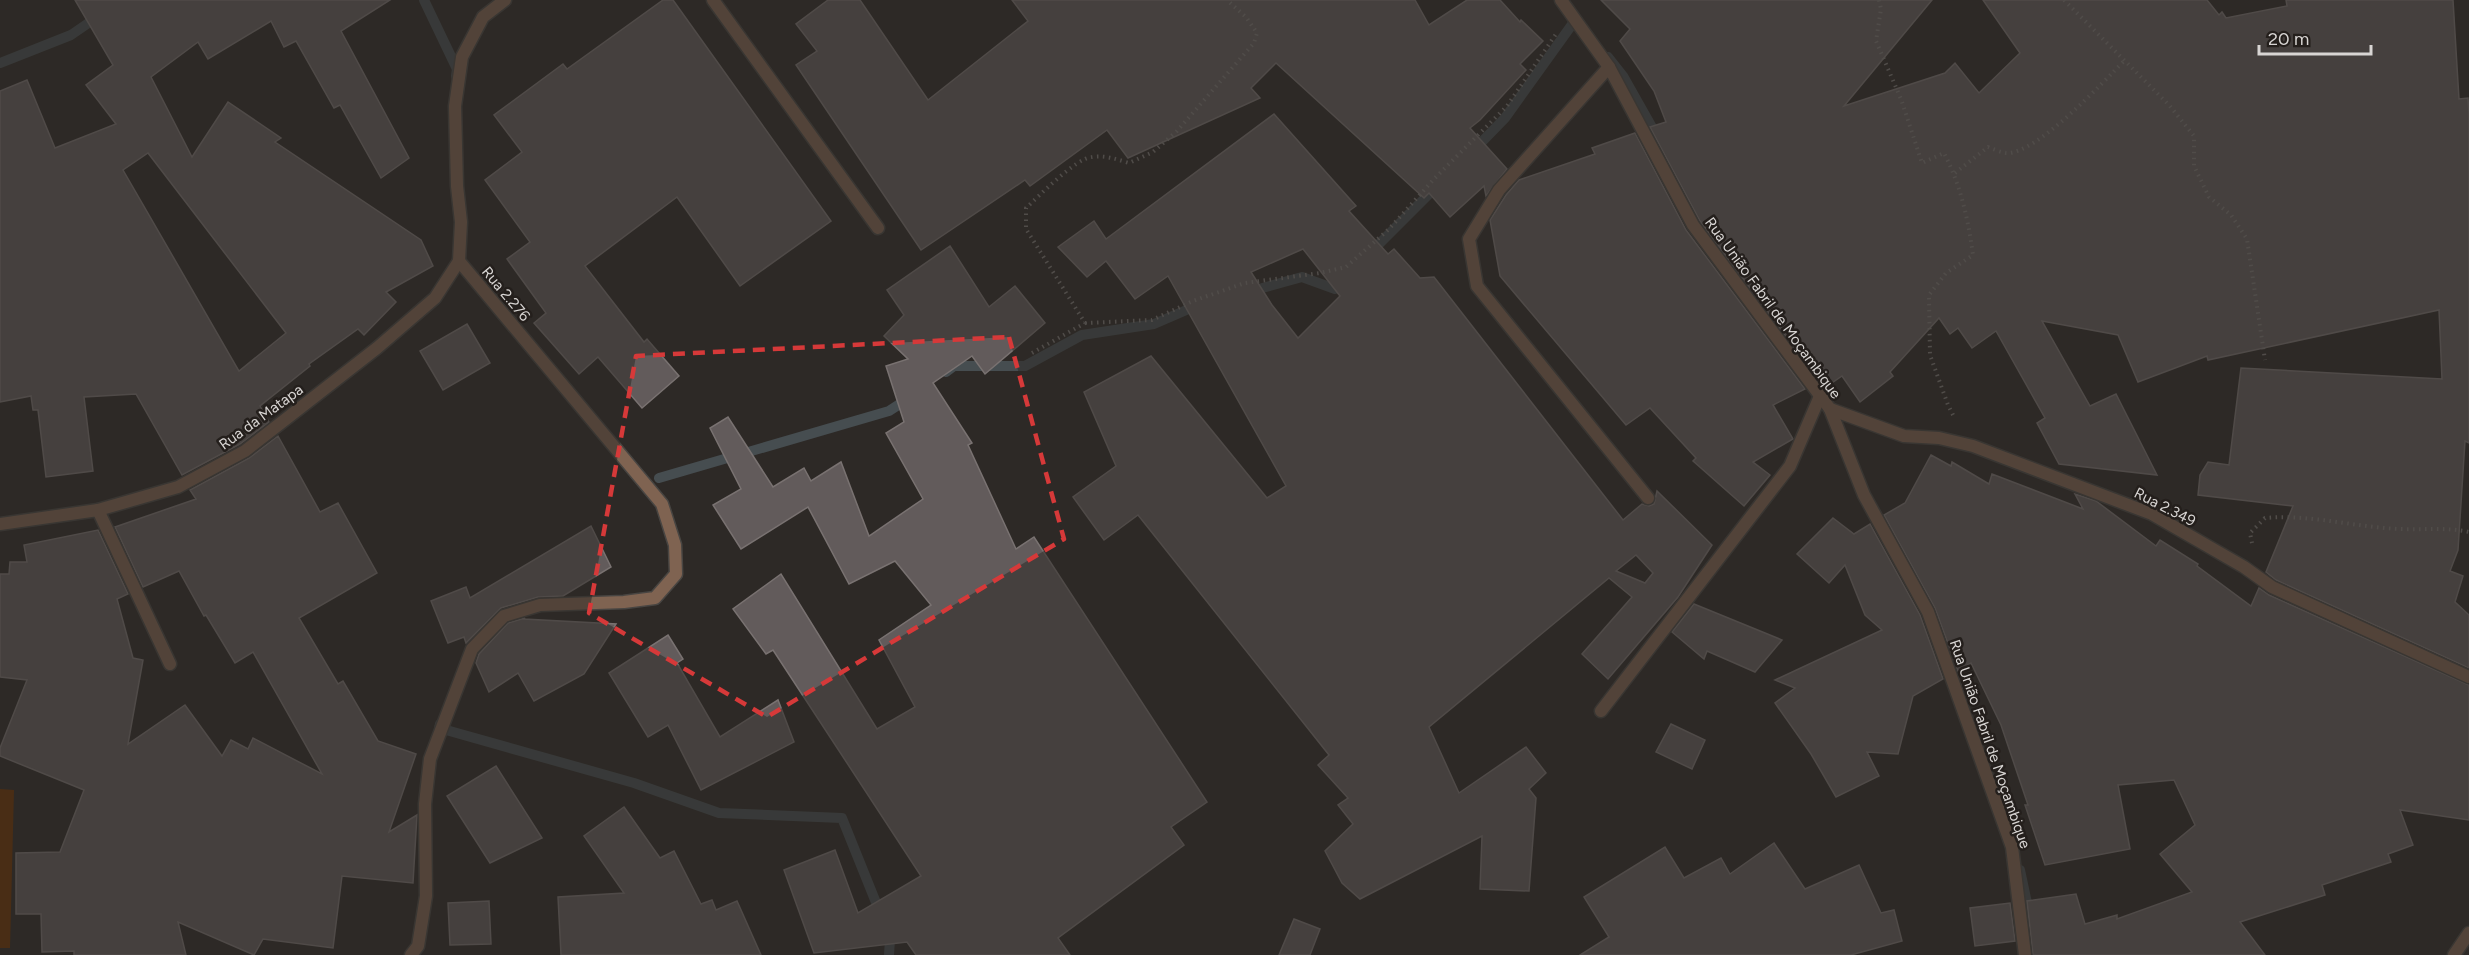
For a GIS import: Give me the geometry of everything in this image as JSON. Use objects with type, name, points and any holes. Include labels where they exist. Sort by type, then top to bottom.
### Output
[{"type":"street","points":[[459,261],[461,222],[457,186],[454,106],[462,57],[483,17],[505,0]]},
{"type":"street","points":[[713,0],[878,228]]},
{"type":"street","name":"Rua União Fabril de Moçambique","points":[[1561,0],[1609,67],[1693,225],[1830,409],[1864,495],[1928,612],[2012,847],[2025,955]]},
{"type":"street","points":[[1609,67],[1499,190],[1469,239],[1478,286],[1648,498]]},
{"type":"street","name":"Rua da Matapa","points":[[0,524],[98,510],[178,487],[245,451],[377,348],[435,298],[459,261]]},
{"type":"street","name":"Rua 2.276","points":[[411,955],[418,946],[426,896],[425,804],[430,759],[472,649],[504,616],[540,605],[624,602],[655,598],[676,574],[675,545],[662,504],[459,261]]},
{"type":"street","points":[[1600,711],[1790,466],[1820,396]]},
{"type":"street","name":"Rua 2.349","points":[[1830,409],[1904,436],[1939,438],[1973,446],[2152,514],[2244,567],[2272,587],[2469,677]]},
{"type":"street","points":[[98,510],[170,664]]},
{"type":"street","points":[[2454,955],[2469,933]]},
{"type":"path","points":[[1085,323],[1026,229],[1026,208],[1067,171],[1089,157],[1108,156],[1129,163],[1153,152],[1177,131],[1254,43],[1257,33],[1246,17],[1227,0]]},
{"type":"path","points":[[1879,0],[1881,9],[1876,41],[1901,99],[1922,163],[1944,153],[1955,173],[1967,212],[1973,255],[1946,273],[1929,295],[1930,355],[1947,405],[1973,446]]},
{"type":"path","points":[[2064,0],[2169,105],[2194,136],[2194,166],[2209,197],[2231,215],[2247,238],[2265,360]]},
{"type":"path","points":[[1032,353],[1085,323],[1152,320],[1193,301],[1245,283],[1320,273],[1346,267],[1389,229],[1434,179],[1507,106],[1570,14]]},
{"type":"path","points":[[1955,173],[1988,147],[2007,153],[2033,143],[2072,114],[2125,60]]},
{"type":"path","points":[[2253,544],[2250,533],[2265,518],[2290,515],[2398,529],[2454,528],[2469,531]]},
{"type":"highlighted area","points":[[1009,337],[1064,539],[767,717],[589,613],[636,356]]},
{"type":"shaded area","points":[[0,789],[14,790],[10,948],[0,948]]},
{"type":"building","points":[[75,0],[390,0],[341,31],[409,158],[381,178],[340,105],[334,108],[296,41],[284,47],[271,21],[208,59],[198,42],[151,77],[192,157],[228,102],[281,138],[275,142],[421,240],[433,266],[386,292],[396,302],[364,335],[358,329],[309,364],[310,366],[260,406],[269,422],[240,444],[182,475],[136,394],[84,397],[93,471],[46,477],[38,410],[33,410],[31,396],[0,402],[0,91],[27,80],[55,148],[116,124],[86,85],[113,65]],"holes":[[[148,153],[286,333],[239,371],[123,170]]]},
{"type":"building","points":[[663,0],[673,0],[831,221],[740,286],[677,197],[585,266],[644,342],[647,339],[679,376],[642,408],[598,357],[579,374],[534,323],[546,313],[507,259],[530,242],[485,180],[522,152],[494,115],[563,64],[567,69]]},
{"type":"building","points":[[828,0],[860,0],[928,100],[1028,21],[1012,0],[1415,0],[1429,25],[1467,0],[1500,0],[1520,22],[1521,20],[1543,41],[1520,64],[1526,70],[1470,128],[1507,169],[1486,196],[1484,186],[1450,217],[1429,193],[1424,198],[1276,63],[1251,88],[1260,98],[1128,158],[1107,130],[1030,186],[1025,180],[921,250],[796,65],[817,51],[796,24]]},
{"type":"building","points":[[1601,0],[1932,0],[1844,106],[1945,73],[1955,63],[1979,93],[2020,53],[1983,0],[2207,0],[2219,15],[2222,12],[2226,18],[2287,6],[2286,0],[2453,0],[2459,99],[2468,98],[2469,115],[2469,443],[2465,441],[2458,550],[2450,571],[2463,576],[2455,602],[2469,615],[2469,668],[2276,580],[2266,572],[2293,506],[2198,495],[2200,475],[2208,462],[2229,465],[2241,368],[2442,379],[2439,310],[2208,360],[2207,356],[2138,382],[2118,335],[2042,321],[2090,406],[2116,394],[2157,475],[2059,464],[2037,423],[2045,418],[1996,331],[1972,348],[1958,328],[1950,334],[1939,318],[1890,372],[1893,376],[1860,402],[1842,376],[1826,387],[1822,381],[1820,382],[1700,221],[1650,127],[1666,122],[1654,91],[1620,41],[1630,29]]},
{"type":"building","points":[[1274,114],[1356,206],[1349,211],[1388,254],[1394,249],[1420,278],[1434,277],[1623,520],[1642,504],[1649,506],[1654,504],[1657,491],[1712,545],[1678,597],[1608,679],[1582,654],[1632,597],[1609,578],[1429,727],[1459,793],[1526,747],[1546,773],[1529,789],[1536,798],[1529,891],[1480,889],[1482,836],[1360,899],[1342,883],[1325,851],[1353,824],[1338,805],[1348,798],[1318,765],[1329,755],[1138,515],[1104,540],[1073,497],[1116,466],[1084,392],[1151,356],[1267,498],[1286,486],[1168,276],[1135,299],[1106,261],[1087,277],[1058,247],[1094,221],[1106,239]],"holes":[[[1303,249],[1340,296],[1298,338],[1272,305],[1251,272]],[[1636,555],[1653,573],[1645,583],[1616,571]]]},
{"type":"building","points":[[1635,133],[1686,230],[1805,389],[1773,405],[1793,439],[1753,462],[1770,475],[1744,506],[1693,461],[1696,458],[1650,408],[1626,425],[1500,276],[1490,220],[1519,180],[1595,154],[1592,148]]},
{"type":"building","points":[[950,246],[989,307],[1015,286],[1045,323],[985,374],[972,356],[933,383],[972,443],[968,445],[1016,549],[1034,537],[1207,802],[1171,827],[1184,845],[1058,938],[1070,955],[916,955],[907,942],[814,953],[784,870],[835,850],[858,913],[921,876],[773,650],[766,654],[733,609],[781,574],[877,729],[915,707],[879,640],[931,605],[895,561],[849,584],[808,507],[741,549],[713,505],[741,489],[710,428],[728,417],[773,487],[804,468],[811,481],[841,462],[869,536],[923,499],[886,433],[904,422],[886,366],[908,359],[884,336],[904,315],[887,290]]},
{"type":"building","points":[[467,324],[490,363],[443,390],[420,351]]},
{"type":"building","points":[[278,436],[320,512],[338,503],[377,573],[299,618],[338,684],[343,681],[378,741],[416,754],[389,832],[417,815],[413,883],[342,876],[333,948],[263,939],[254,955],[178,922],[186,955],[74,955],[74,951],[42,952],[41,914],[16,914],[16,853],[60,852],[84,790],[0,756],[0,748],[27,680],[0,677],[0,574],[9,574],[10,562],[27,562],[24,545],[98,530],[128,594],[117,599],[133,658],[143,660],[128,744],[185,705],[222,756],[231,740],[248,749],[253,738],[322,774],[253,652],[235,663],[206,615],[204,616],[179,571],[143,587],[115,527],[196,499],[190,490],[249,458]]},
{"type":"building","points":[[1931,455],[1951,466],[1952,462],[1989,484],[1992,474],[2083,509],[2075,494],[2096,501],[2156,546],[2160,540],[2198,564],[2197,566],[2251,606],[2259,588],[2269,595],[2469,685],[2469,820],[2400,810],[2413,845],[2388,854],[2391,862],[2322,885],[2325,895],[2240,922],[2265,955],[2033,955],[2027,901],[2076,894],[2085,924],[2117,915],[2117,919],[2192,892],[2160,854],[2195,825],[2174,780],[2118,785],[2130,849],[2045,865],[2001,725],[1971,663],[1958,671],[1935,608],[1884,515],[1905,503]]},
{"type":"building","points":[[1833,518],[1854,534],[1870,524],[1920,615],[1943,679],[1913,696],[1898,754],[1867,752],[1879,776],[1836,797],[1811,754],[1775,703],[1795,688],[1775,680],[1882,630],[1865,615],[1845,565],[1829,583],[1797,554]]},
{"type":"building","points":[[591,526],[611,567],[563,596],[538,597],[501,608],[466,643],[464,637],[448,643],[431,601],[466,587],[470,598]]},
{"type":"building","points":[[1694,604],[1782,640],[1755,672],[1707,651],[1704,659],[1672,632]]},
{"type":"building","points":[[525,618],[616,624],[584,674],[534,701],[518,673],[489,692],[476,663],[479,654],[508,623]]},
{"type":"building","points":[[668,635],[683,659],[677,663],[720,737],[778,700],[794,742],[701,790],[668,725],[648,737],[609,673]]},
{"type":"building","points":[[1671,724],[1705,740],[1692,769],[1656,752]]},
{"type":"building","points":[[496,766],[542,838],[490,863],[447,796]]},
{"type":"building","points":[[624,807],[660,858],[674,851],[701,904],[712,900],[716,910],[737,901],[761,955],[561,955],[558,897],[624,893],[584,836]]},
{"type":"building","points":[[1774,843],[1805,889],[1859,865],[1881,913],[1894,910],[1902,941],[1851,955],[1580,955],[1609,937],[1584,897],[1665,847],[1684,878],[1721,858],[1730,874]]},
{"type":"building","points":[[489,901],[491,944],[450,945],[448,903]]},
{"type":"building","points":[[2010,903],[2015,941],[1975,946],[1970,908]]},
{"type":"building","points":[[1294,919],[1320,929],[1310,955],[1279,955]]},
{"type":"waterway","points":[[0,63],[71,35],[122,0]]},
{"type":"waterway","points":[[424,0],[457,69],[456,76]]},
{"type":"waterway","points":[[1472,152],[1505,118],[1576,19],[1579,22]]},
{"type":"waterway","points":[[1608,57],[1623,76],[1658,138]]},
{"type":"waterway","points":[[1370,253],[1439,184]]},
{"type":"waterway","points":[[1715,238],[1737,276]]},
{"type":"waterway","points":[[1248,292],[1302,277],[1335,289],[1344,279]]},
{"type":"waterway","points":[[946,372],[954,366],[1025,366],[1082,335],[1154,324],[1198,305]]},
{"type":"waterway","points":[[659,478],[889,411],[909,398]]},
{"type":"waterway","points":[[440,724],[439,728],[634,783],[719,813],[842,818],[881,915]]},
{"type":"waterway","points":[[2020,870],[2031,922]]},
{"type":"waterway","points":[[887,932],[890,939],[889,955]]}]
